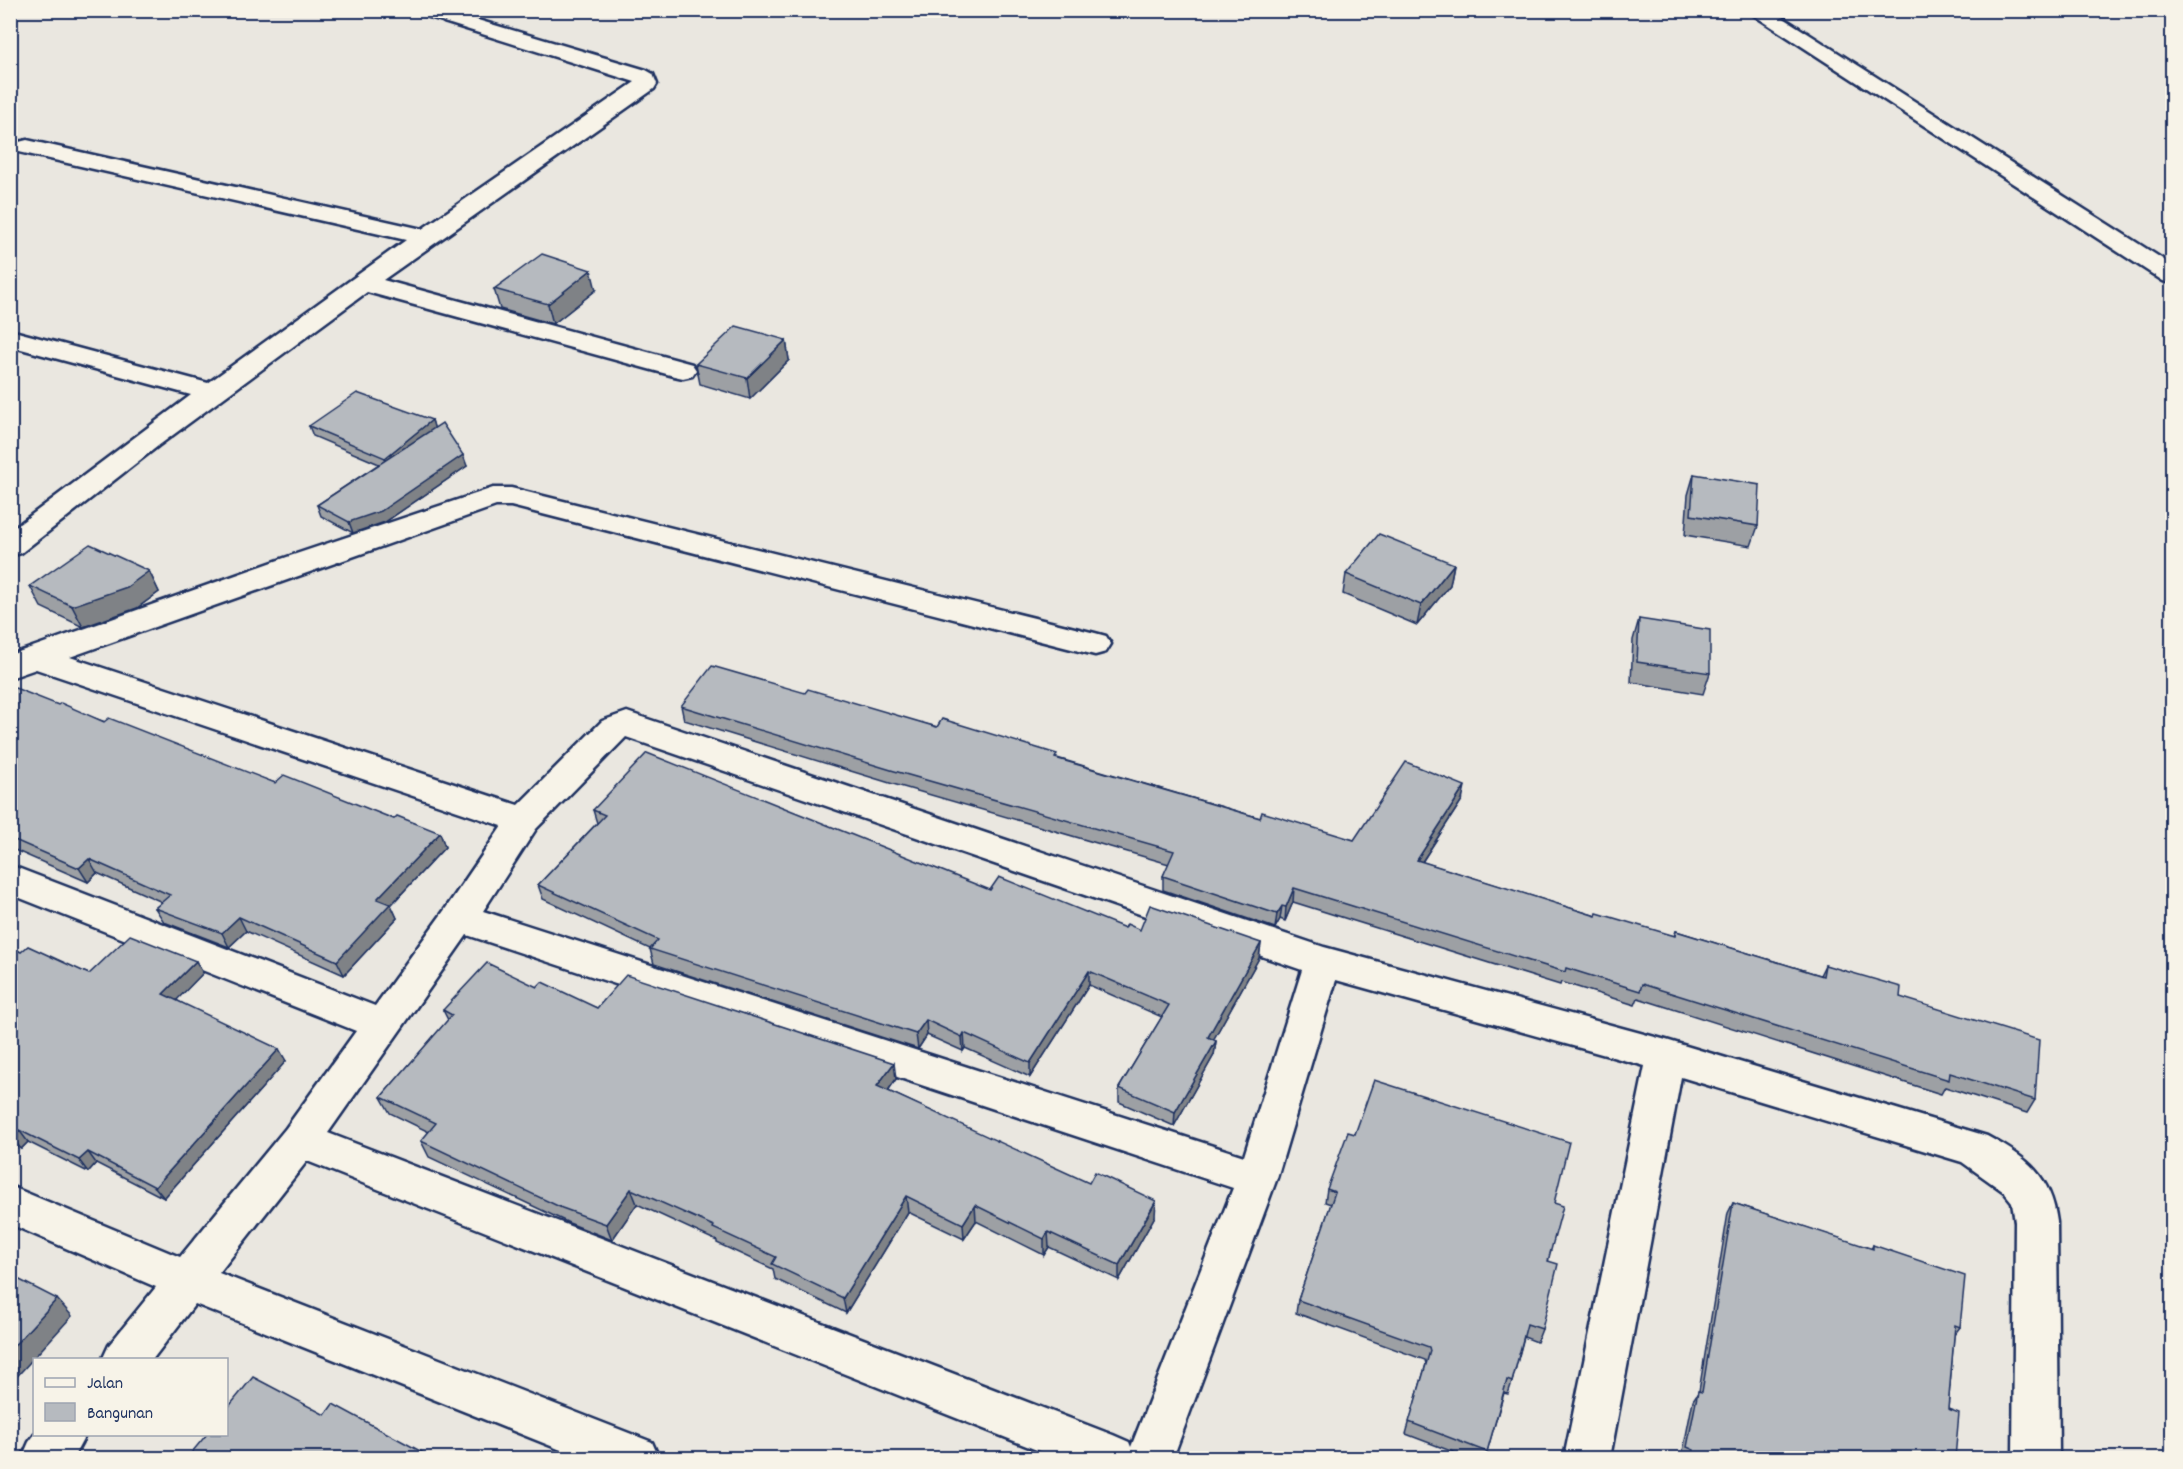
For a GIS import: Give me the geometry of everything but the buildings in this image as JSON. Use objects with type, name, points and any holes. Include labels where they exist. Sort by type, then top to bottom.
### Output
[{"type":"street","points":[[1756,10],[2172,276]]},
{"type":"street","points":[[10,546],[426,237],[646,84],[645,79],[638,75],[456,14]]},
{"type":"street","points":[[27,147],[426,237]]},
{"type":"street","points":[[364,283],[683,370]]},
{"type":"street","points":[[10,338],[213,393]]},
{"type":"street","points":[[24,663],[298,564],[493,497],[511,497],[1095,644]]},
{"type":"street","points":[[24,663],[524,820]]},
{"type":"street","points":[[125,1358],[300,1140],[459,918],[524,820],[614,729],[627,724],[1323,962],[1666,1056],[1973,1148],[2010,1172],[2029,1192],[2036,1222],[2036,1458]]},
{"type":"street","points":[[10,879],[382,1025]]},
{"type":"street","points":[[459,918],[1257,1178]]},
{"type":"street","points":[[1150,1458],[1257,1178],[1323,962]]},
{"type":"street","points":[[1587,1458],[1666,1056]]},
{"type":"street","points":[[300,1140],[1113,1458]]},
{"type":"street","points":[[10,1204],[188,1281],[636,1458]]},
{"type":"street","points":[[45,1458],[62,1436]]},
{"type":"lane","points":[[425,10],[456,14]]}]
